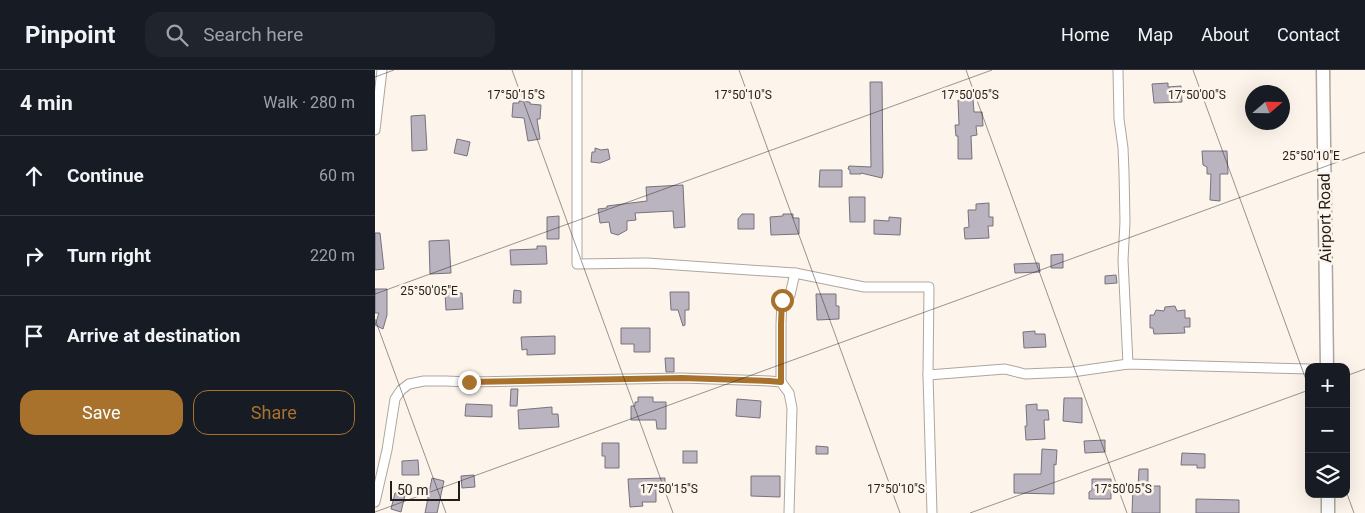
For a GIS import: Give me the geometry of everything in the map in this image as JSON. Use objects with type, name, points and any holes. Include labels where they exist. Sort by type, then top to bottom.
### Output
[{"type":"street","points":[[375,130],[382,70]]},
{"type":"street","points":[[577,70],[577,264],[647,263],[795,274],[864,287],[929,287],[928,375],[932,513]]},
{"type":"street","points":[[1118,70],[1119,119],[1125,172],[1123,260],[1128,364]]},
{"type":"street","name":"Airport Road","points":[[1323,70],[1327,363]]},
{"type":"street","points":[[789,513],[792,408],[789,393],[781,382],[781,324],[782,300],[790,294],[795,274]]},
{"type":"street","points":[[928,375],[1005,369],[1025,374],[1072,372],[1128,364],[1305,369]]},
{"type":"street","points":[[375,502],[387,450],[395,399],[401,390],[409,384],[424,381],[469,382],[682,378],[781,382]]},
{"type":"street","points":[[1328,498],[1328,513]]},
{"type":"building","points":[[870,82],[882,82],[882,178],[861,173],[850,174],[848,169],[849,166],[871,167]]},
{"type":"building","points":[[1168,83],[1168,87],[1181,86],[1182,102],[1154,103],[1152,84]]},
{"type":"building","points":[[973,99],[974,112],[982,112],[983,126],[976,126],[977,135],[971,136],[972,159],[958,159],[958,136],[956,136],[955,125],[959,125],[958,100]]},
{"type":"building","points":[[519,101],[541,105],[540,119],[537,119],[540,139],[528,141],[524,118],[512,117],[513,103],[519,103]]},
{"type":"building","points":[[425,115],[427,150],[412,151],[411,116]]},
{"type":"building","points":[[457,139],[470,142],[467,156],[454,153]]},
{"type":"building","points":[[595,148],[601,150],[608,149],[610,159],[600,163],[591,162],[592,152],[595,152]]},
{"type":"building","points":[[1202,151],[1227,151],[1228,174],[1220,174],[1220,201],[1210,200],[1211,174],[1207,174],[1207,167],[1203,165]]},
{"type":"building","points":[[820,170],[842,170],[842,187],[819,187]]},
{"type":"building","points":[[683,185],[685,227],[674,228],[673,211],[635,213],[636,220],[627,221],[627,230],[618,235],[611,233],[609,222],[600,223],[598,209],[607,208],[607,206],[647,201],[646,187]]},
{"type":"building","points":[[849,197],[865,197],[865,222],[850,222]]},
{"type":"building","points":[[989,203],[989,217],[993,217],[993,226],[988,226],[989,238],[965,239],[964,228],[969,227],[968,210],[976,210],[976,204]]},
{"type":"building","points":[[742,214],[754,214],[754,229],[738,229],[738,219]]},
{"type":"building","points":[[783,214],[793,214],[793,218],[799,218],[799,234],[771,235],[770,217],[783,216]]},
{"type":"building","points":[[559,216],[559,239],[547,239],[547,217]]},
{"type":"building","points":[[889,217],[901,218],[900,235],[874,234],[874,220],[889,221]]},
{"type":"building","points":[[375,233],[380,233],[384,269],[375,270]]},
{"type":"building","points":[[449,240],[451,273],[430,274],[429,241]]},
{"type":"building","points":[[537,246],[546,246],[547,264],[511,265],[510,250],[537,249]]},
{"type":"building","points":[[1063,254],[1063,268],[1051,268],[1051,255]]},
{"type":"building","points":[[1039,263],[1040,272],[1015,273],[1014,264]]},
{"type":"building","points":[[1116,275],[1117,283],[1105,284],[1105,276]]},
{"type":"building","points":[[375,289],[387,289],[387,315],[383,329],[375,325],[379,313],[375,313]]},
{"type":"building","points":[[514,290],[521,291],[521,303],[513,303]]},
{"type":"building","points":[[670,292],[689,292],[689,310],[685,310],[685,325],[683,326],[678,310],[671,310]]},
{"type":"building","points":[[445,293],[462,293],[463,309],[446,310]]},
{"type":"building","points":[[816,294],[836,294],[836,306],[839,306],[839,319],[817,320]]},
{"type":"building","points":[[1175,306],[1177,311],[1185,310],[1185,318],[1190,318],[1190,327],[1184,327],[1185,333],[1154,334],[1153,328],[1150,328],[1150,315],[1154,315],[1156,310],[1164,311],[1165,307]]},
{"type":"building","points":[[621,328],[650,328],[650,352],[634,352],[634,344],[621,344]]},
{"type":"building","points":[[1035,331],[1035,334],[1045,334],[1046,347],[1024,348],[1023,332]]},
{"type":"building","points":[[555,336],[555,354],[527,355],[527,349],[522,350],[521,337]]},
{"type":"building","points":[[665,358],[674,358],[674,372],[666,372]]},
{"type":"building","points":[[511,389],[518,389],[517,406],[510,406]]},
{"type":"building","points":[[638,397],[653,397],[653,402],[666,402],[666,429],[657,429],[656,420],[631,420],[631,406],[635,406],[635,402],[638,402]]},
{"type":"building","points":[[1064,398],[1082,398],[1082,423],[1063,421]]},
{"type":"building","points":[[737,399],[761,401],[760,418],[736,416]]},
{"type":"building","points":[[466,404],[492,405],[492,417],[465,416]]},
{"type":"building","points":[[1037,404],[1037,410],[1048,410],[1049,420],[1044,420],[1045,439],[1026,440],[1026,405]]},
{"type":"building","points":[[552,407],[552,414],[558,414],[559,427],[519,429],[518,410]]},
{"type":"building","points":[[1105,440],[1105,452],[1085,453],[1084,441]]},
{"type":"building","points":[[602,443],[619,443],[619,468],[605,468],[605,456],[602,456]]},
{"type":"building","points":[[816,446],[828,447],[828,454],[816,454]]},
{"type":"building","points":[[1042,449],[1057,450],[1056,465],[1054,464],[1054,494],[1014,493],[1014,474],[1041,474]]},
{"type":"building","points":[[683,451],[697,451],[697,463],[683,463]]},
{"type":"building","points":[[1182,453],[1205,454],[1205,468],[1197,468],[1197,465],[1181,465]]},
{"type":"building","points":[[418,460],[419,475],[402,475],[402,461]]},
{"type":"building","points":[[1139,469],[1148,469],[1148,486],[1160,486],[1160,513],[1132,513],[1133,486],[1138,486]]},
{"type":"building","points":[[474,475],[475,487],[462,488],[461,476]]},
{"type":"building","points":[[751,476],[780,476],[780,497],[751,496]]},
{"type":"building","points":[[432,478],[444,481],[437,513],[425,513]]},
{"type":"building","points":[[665,478],[665,490],[656,490],[656,502],[642,502],[643,506],[630,507],[628,479]]},
{"type":"building","points":[[1092,479],[1111,479],[1111,499],[1089,499],[1089,492],[1092,490]]},
{"type":"building","points":[[395,493],[405,495],[401,512],[391,509]]},
{"type":"building","points":[[1196,499],[1239,500],[1239,513],[1196,513]]},
{"type":"route","points":[[469,382],[682,378],[781,382],[782,300]]}]
